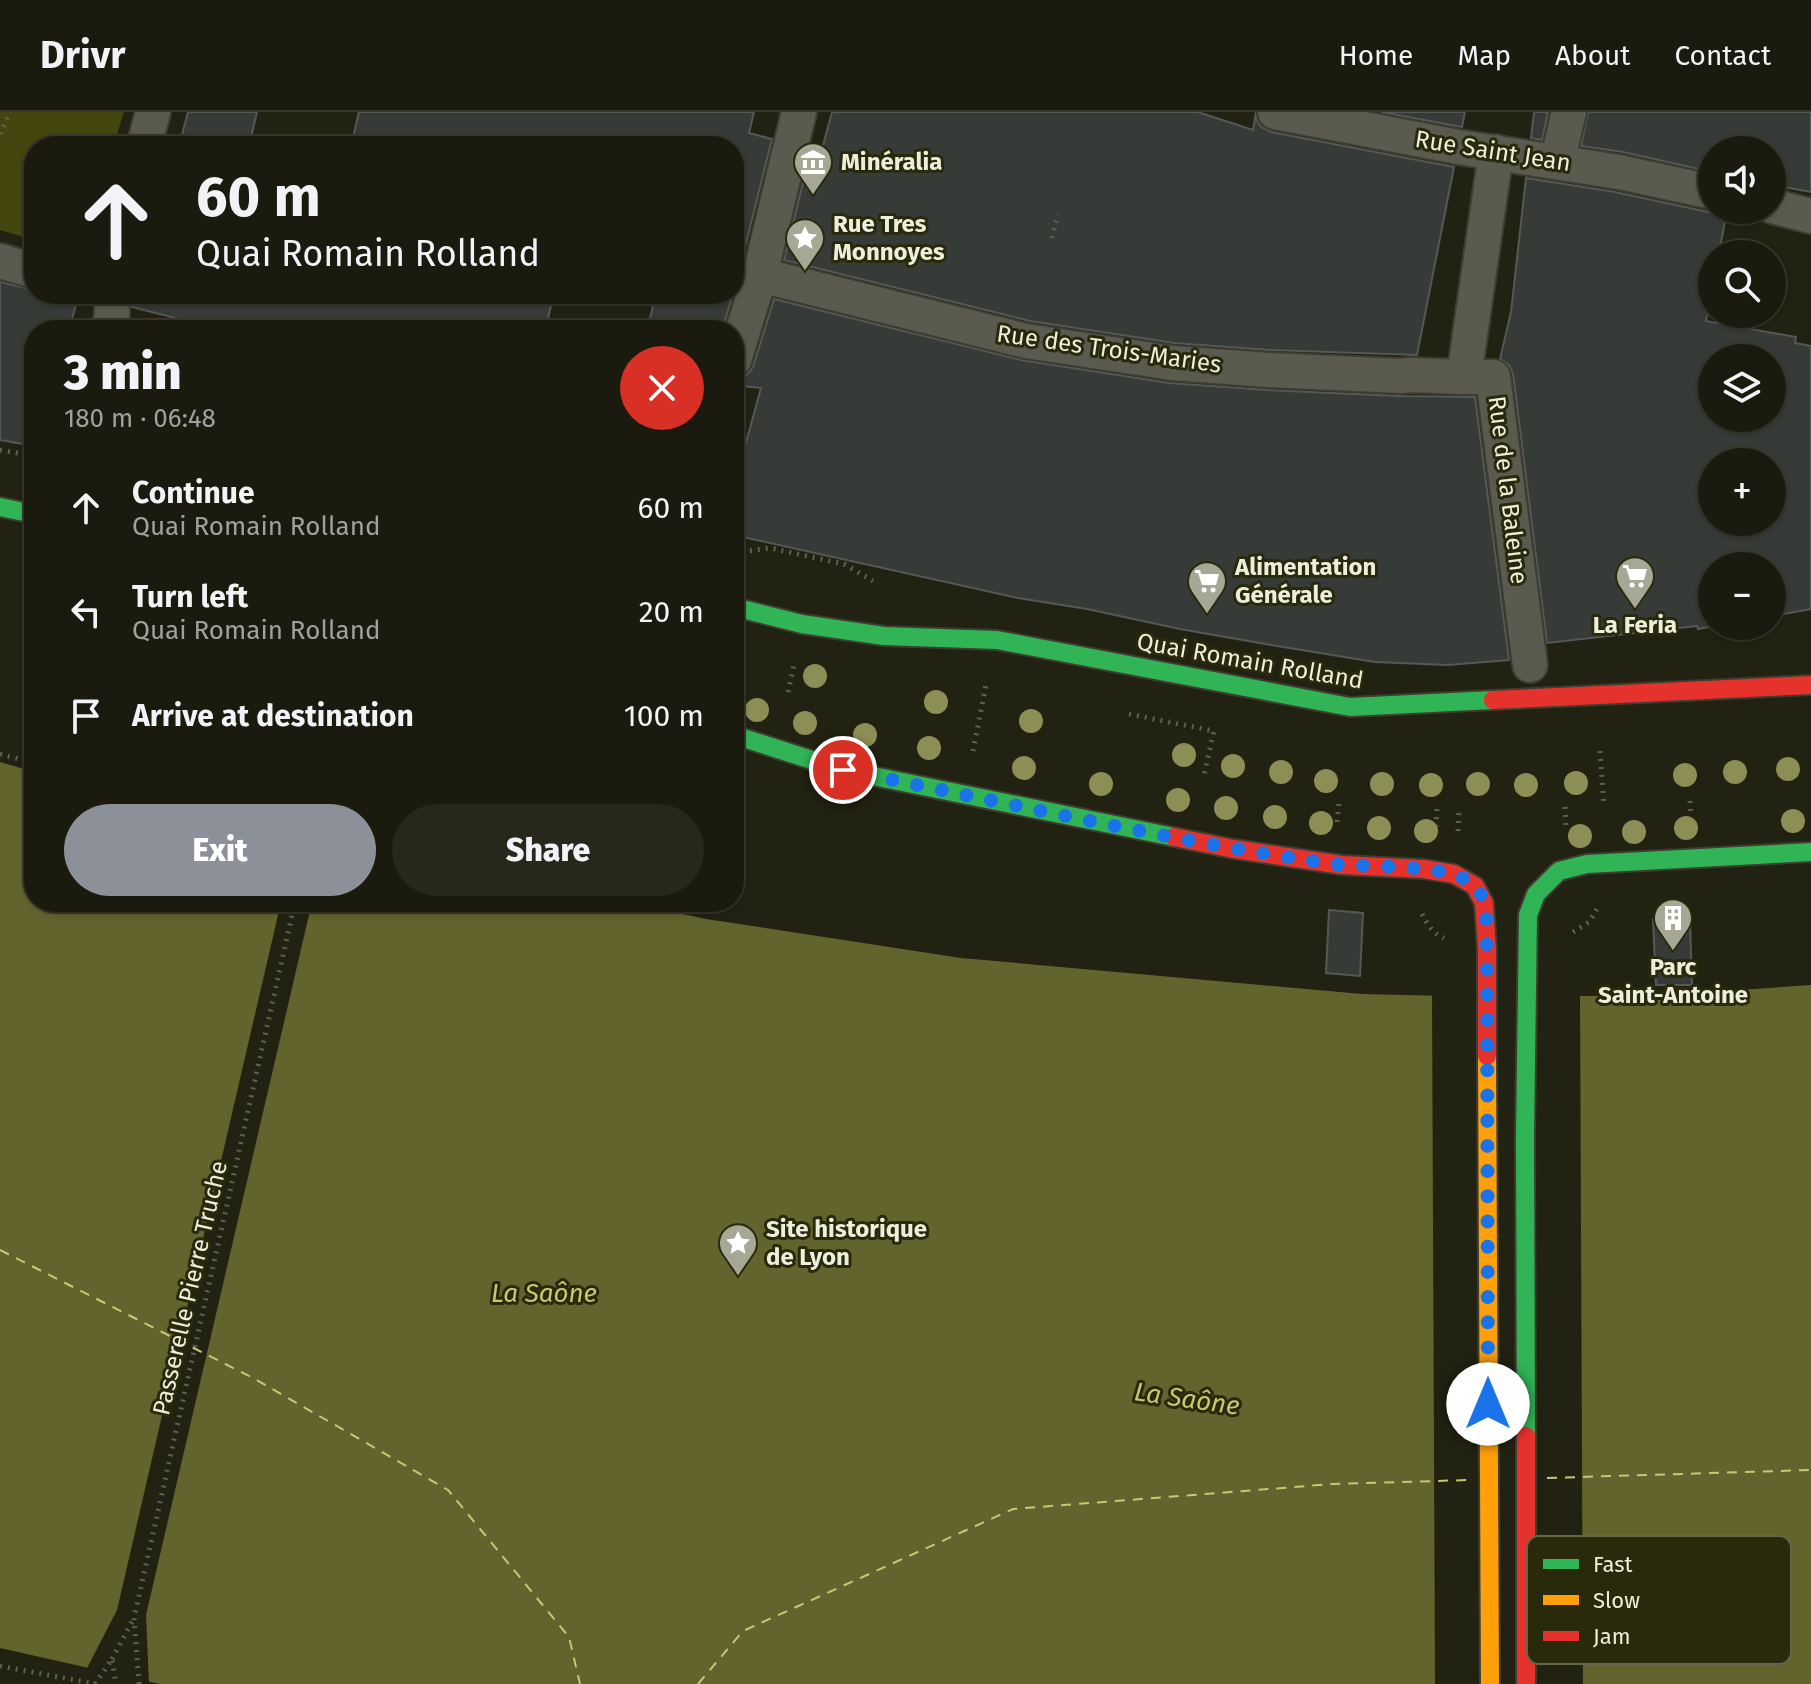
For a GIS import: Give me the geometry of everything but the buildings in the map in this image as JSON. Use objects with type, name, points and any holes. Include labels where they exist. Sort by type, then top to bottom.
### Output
[{"type":"main road","points":[[0,507],[24,512]]},
{"type":"main road","name":"Quai Romain Rolland","points":[[744,610],[802,624],[884,636],[997,640],[1350,707],[1811,685]]},
{"type":"main road","points":[[744,738],[843,770],[1234,849],[1342,865],[1424,869],[1454,874],[1475,886],[1484,903],[1487,950],[1490,1684]]},
{"type":"main road","points":[[1526,1684],[1525,1121],[1528,915],[1536,894],[1559,871],[1587,864],[1811,852]]},
{"type":"street","points":[[147,136],[153,112]]},
{"type":"street","points":[[744,327],[760,275],[799,112]]},
{"type":"street","name":"Rue Saint Jean","points":[[1275,112],[1458,147],[1619,172],[1698,189]]},
{"type":"street","points":[[1557,162],[1569,112]]},
{"type":"street","name":"Rue de la Baleine","points":[[1496,152],[1464,377],[1493,377],[1530,665]]},
{"type":"street","points":[[1786,210],[1811,216]]},
{"type":"street","points":[[0,261],[24,268]]},
{"type":"street","name":"Rue des Trois-Maries","points":[[760,275],[1026,341],[1172,363],[1464,377]]},
{"type":"path","points":[[0,134],[10,112]]},
{"type":"path","points":[[1052,238],[1058,214]]},
{"type":"path","points":[[0,450],[24,454]]},
{"type":"path","points":[[744,552],[770,548],[844,564],[873,581]]},
{"type":"path","points":[[788,692],[794,662]]},
{"type":"path","points":[[972,757],[986,685]]},
{"type":"path","points":[[1203,779],[1214,731]]},
{"type":"path","points":[[1600,751],[1604,806]]},
{"type":"path","points":[[0,754],[24,760]]},
{"type":"path","points":[[1458,827],[1459,809]]},
{"type":"path","name":"Passerelle Pierre Truche","points":[[139,1684],[134,1618],[293,912]]},
{"type":"path","points":[[0,1666],[95,1684],[134,1618]]},
{"type":"path","points":[[112,1659],[116,1684]]},
{"type":"shaded area","points":[[0,112],[124,112],[116,136],[24,136],[24,237],[0,230]]},
{"type":"water","name":"La Saône","points":[[0,762],[24,769],[24,912],[673,912],[961,958],[1362,994],[1658,996],[1811,985],[1811,1684],[160,1684],[0,1648]]},
{"type":"pier","points":[[279,912],[310,912],[146,1615],[149,1684],[85,1672],[117,1610]]},
{"type":"pier","points":[[1432,995],[1580,996],[1582,1536],[1527,1536],[1527,1664],[1583,1664],[1583,1684],[1435,1684]]},
{"type":"ferry route","points":[[0,1250],[255,1379],[448,1490],[569,1637],[580,1684]]},
{"type":"ferry route","points":[[1547,1478],[1811,1470]]},
{"type":"ferry route","points":[[698,1684],[743,1631],[1013,1509],[1333,1484],[1469,1480]]},
{"type":"traffic: fast","points":[[0,507],[24,512]]},
{"type":"traffic: fast","points":[[744,610],[802,624],[884,636],[997,640],[1350,707],[1493,700]]},
{"type":"traffic: fast","points":[[744,738],[843,770],[1174,837]]},
{"type":"traffic: fast","points":[[1526,1436],[1528,915],[1536,894],[1559,871],[1587,864],[1811,852]]},
{"type":"traffic: slow","points":[[1487,1056],[1490,1684]]},
{"type":"traffic: jam","points":[[1493,700],[1811,685]]},
{"type":"traffic: jam","points":[[1174,837],[1342,865],[1424,869],[1454,874],[1475,886],[1484,903],[1487,1056]]},
{"type":"traffic: jam","points":[[1526,1436],[1526,1684]]},
{"type":"place","name":"Minéralia","points":[[813,196]]},
{"type":"place","name":"Rue Tres Monnoyes","points":[[805,272]]},
{"type":"place","name":"La Feria","points":[[1635,610]]},
{"type":"place","name":"Alimentation Générale","points":[[1207,615]]},
{"type":"place","name":"Parc Saint-Antoine","points":[[1673,952]]},
{"type":"place","name":"Site historique de Lyon","points":[[738,1277]]},
{"type":"route","points":[[843,770],[1234,849],[1357,867],[1424,869],[1454,874],[1475,886],[1484,903],[1487,950],[1488,1404]]}]
